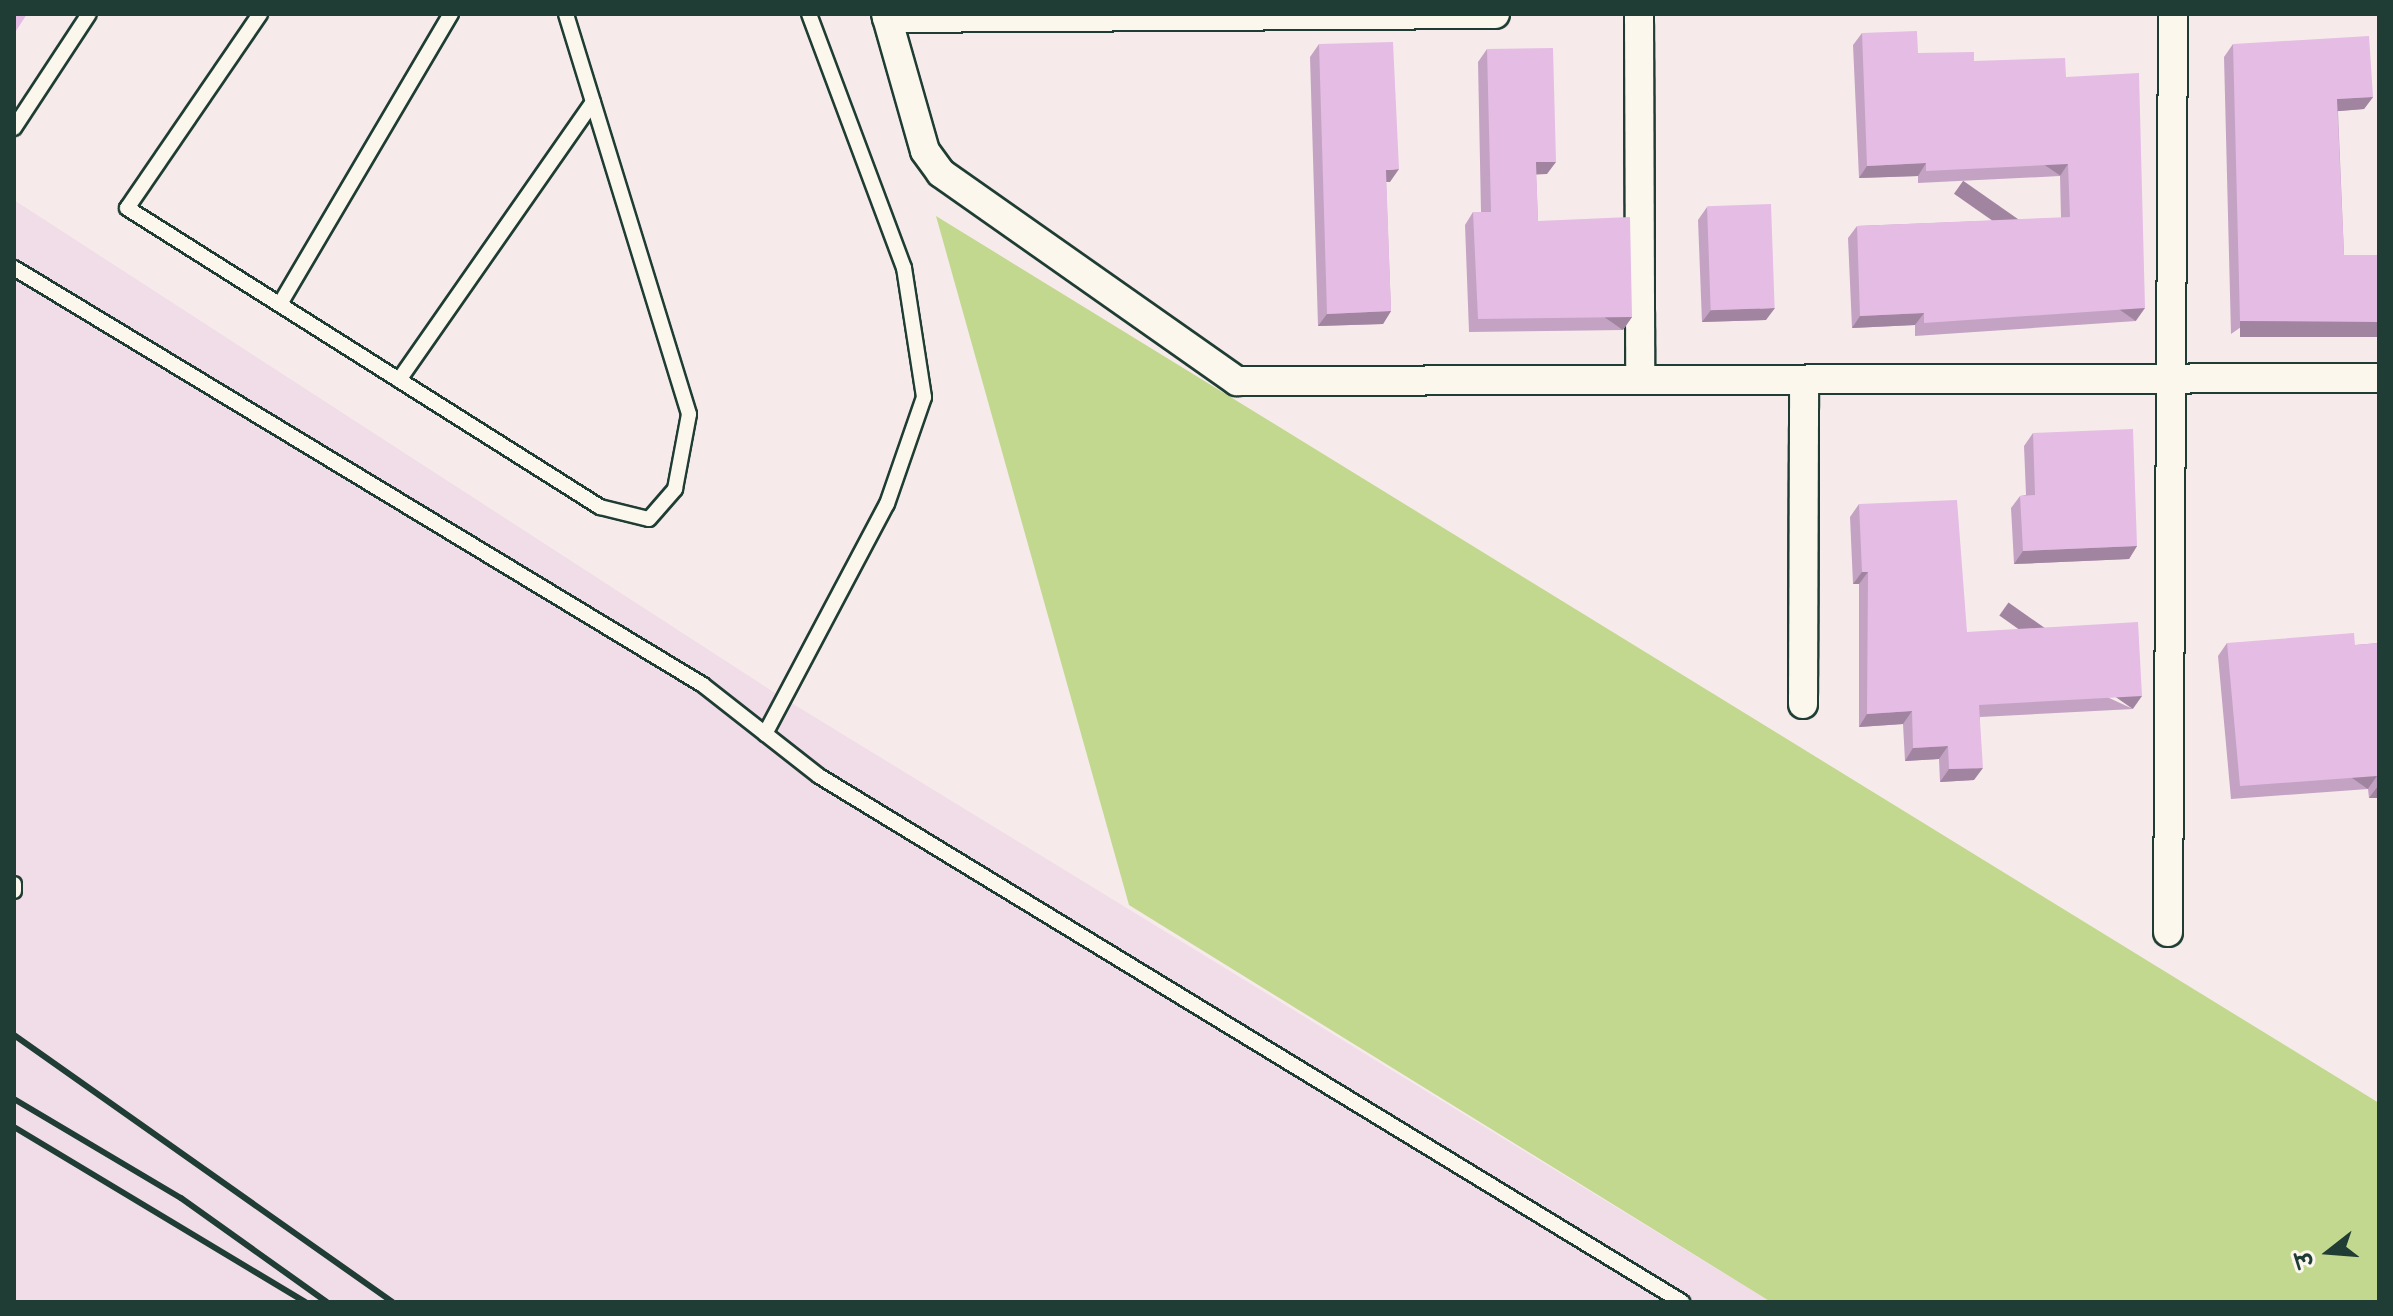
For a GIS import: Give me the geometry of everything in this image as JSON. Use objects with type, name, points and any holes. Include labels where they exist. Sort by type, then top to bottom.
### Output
[{"type":"street","points":[[1495,14],[886,16],[925,151],[941,173],[1237,381],[2379,378]]},
{"type":"street","points":[[1639,14],[1640,380]]},
{"type":"street","points":[[2168,932],[2173,14]]},
{"type":"street","points":[[1803,704],[1804,380]]},
{"type":"lane","points":[[14,128],[89,14]]},
{"type":"lane","points":[[260,14],[127,208],[600,507],[649,519],[675,489],[689,414],[566,14]]},
{"type":"lane","points":[[280,304],[451,14]]},
{"type":"lane","points":[[765,734],[887,504],[924,397],[904,268],[809,14]]},
{"type":"lane","points":[[399,380],[593,102]]},
{"type":"lane","points":[[14,268],[703,685],[819,776],[1682,1302]]},
{"type":"lane","points":[[14,884],[14,891]]},
{"type":"shaded area","points":[[14,200],[772,691],[1771,1302],[14,1302]]},
{"type":"green space","points":[[936,216],[2379,1103],[2379,1302],[1771,1302],[1129,905]]},
{"type":"building","points":[[14,14],[27,14],[14,34]]},
{"type":"building","points":[[1917,31],[1918,53],[1974,52],[1974,61],[2065,58],[2066,77],[2139,73],[2145,308],[1924,323],[1924,313],[1860,316],[1857,226],[2070,217],[2068,164],[1926,171],[1926,163],[1867,166],[1862,33]]},
{"type":"building","points":[[2369,36],[2373,97],[2337,99],[2344,255],[2379,255],[2379,322],[2240,321],[2233,44]]},
{"type":"building","points":[[1393,42],[1399,169],[1386,170],[1391,311],[1327,314],[1319,44]]},
{"type":"building","points":[[1553,48],[1556,162],[1536,162],[1538,221],[1630,217],[1632,317],[1478,319],[1473,212],[1491,212],[1487,49]]},
{"type":"building","points":[[1771,204],[1775,308],[1711,310],[1707,206]]},
{"type":"building","points":[[2133,429],[2137,546],[2023,551],[2020,496],[2035,495],[2033,433]]},
{"type":"building","points":[[1957,500],[1967,632],[2138,622],[2142,696],[1979,705],[1983,768],[1949,769],[1948,746],[1913,748],[1912,711],[1867,714],[1868,572],[1862,572],[1859,504]]},
{"type":"building","points":[[2354,633],[2355,645],[2379,643],[2379,786],[2377,776],[2240,786],[2227,643]]},
{"type":"railway","points":[[14,1035],[392,1302]]},
{"type":"railway","points":[[14,1099],[181,1198],[327,1302]]},
{"type":"railway","points":[[14,1127],[305,1302]]}]
